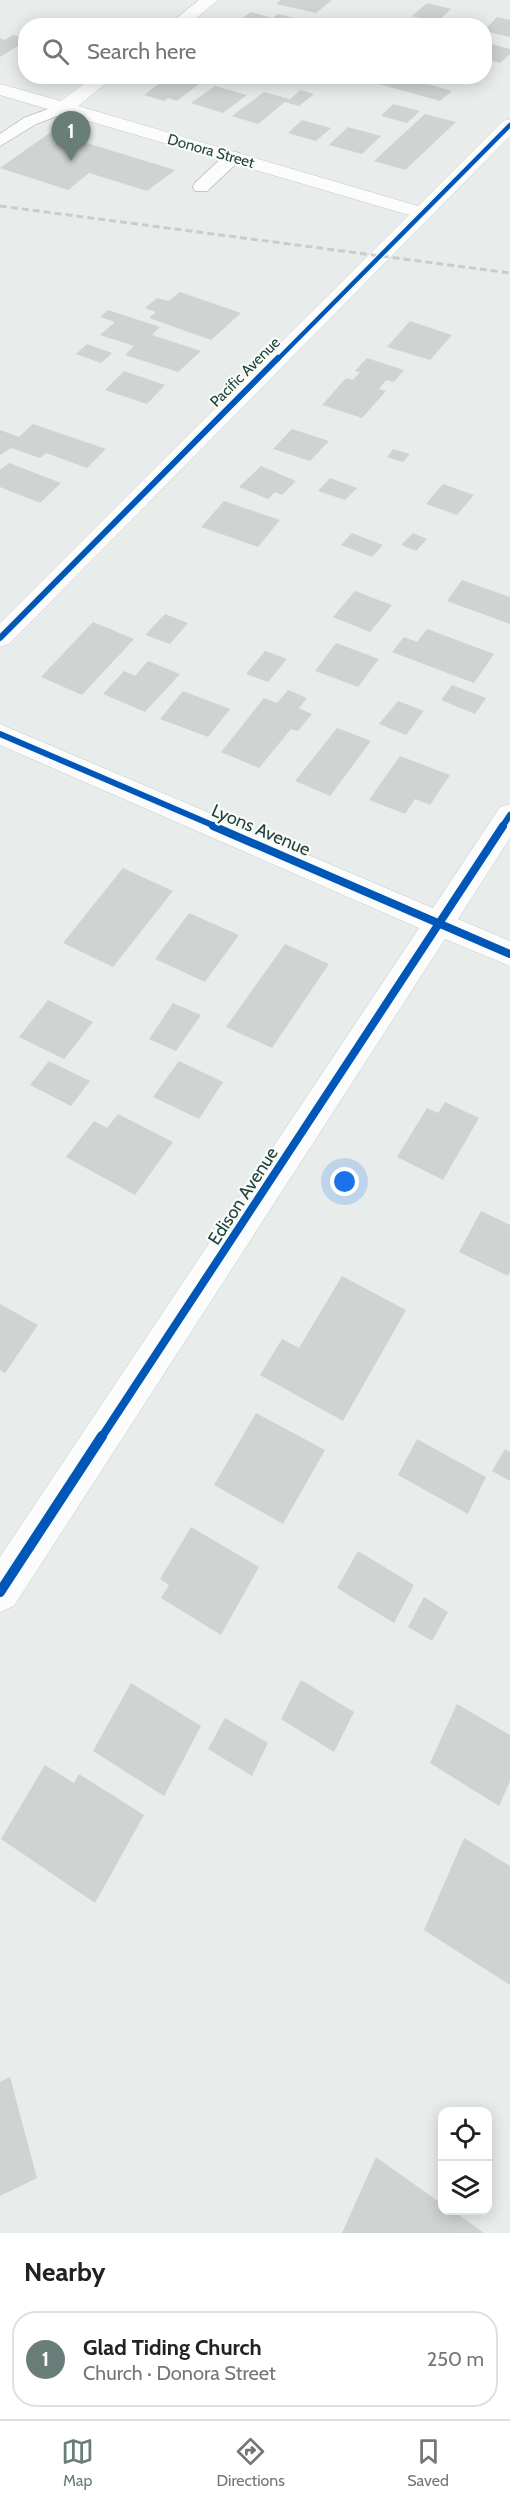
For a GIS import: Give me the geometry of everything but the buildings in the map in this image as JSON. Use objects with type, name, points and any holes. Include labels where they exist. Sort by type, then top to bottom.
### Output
[{"type":"street","points":[[186,18],[210,0]]},
{"type":"street","points":[[64,108],[96,84]]},
{"type":"street","name":"Donora Street","points":[[0,89],[422,213]]},
{"type":"street","name":"Pacific Avenue","points":[[0,638],[510,125]]},
{"type":"street","name":"Lyons Avenue","points":[[0,734],[510,954]]},
{"type":"street","name":"Edison Avenue","points":[[0,1592],[510,815]]},
{"type":"lane","points":[[0,141],[30,121],[64,108]]},
{"type":"lane","points":[[201,187],[233,157]]},
{"type":"railway","points":[[0,206],[510,273]]},
{"type":"cycle path","points":[[0,638],[510,125]]},
{"type":"cycle path","points":[[0,734],[510,954]]},
{"type":"cycle path","points":[[0,1592],[510,815]]},
{"type":"place","name":"Glad Tiding Church","points":[[71,161]]}]
